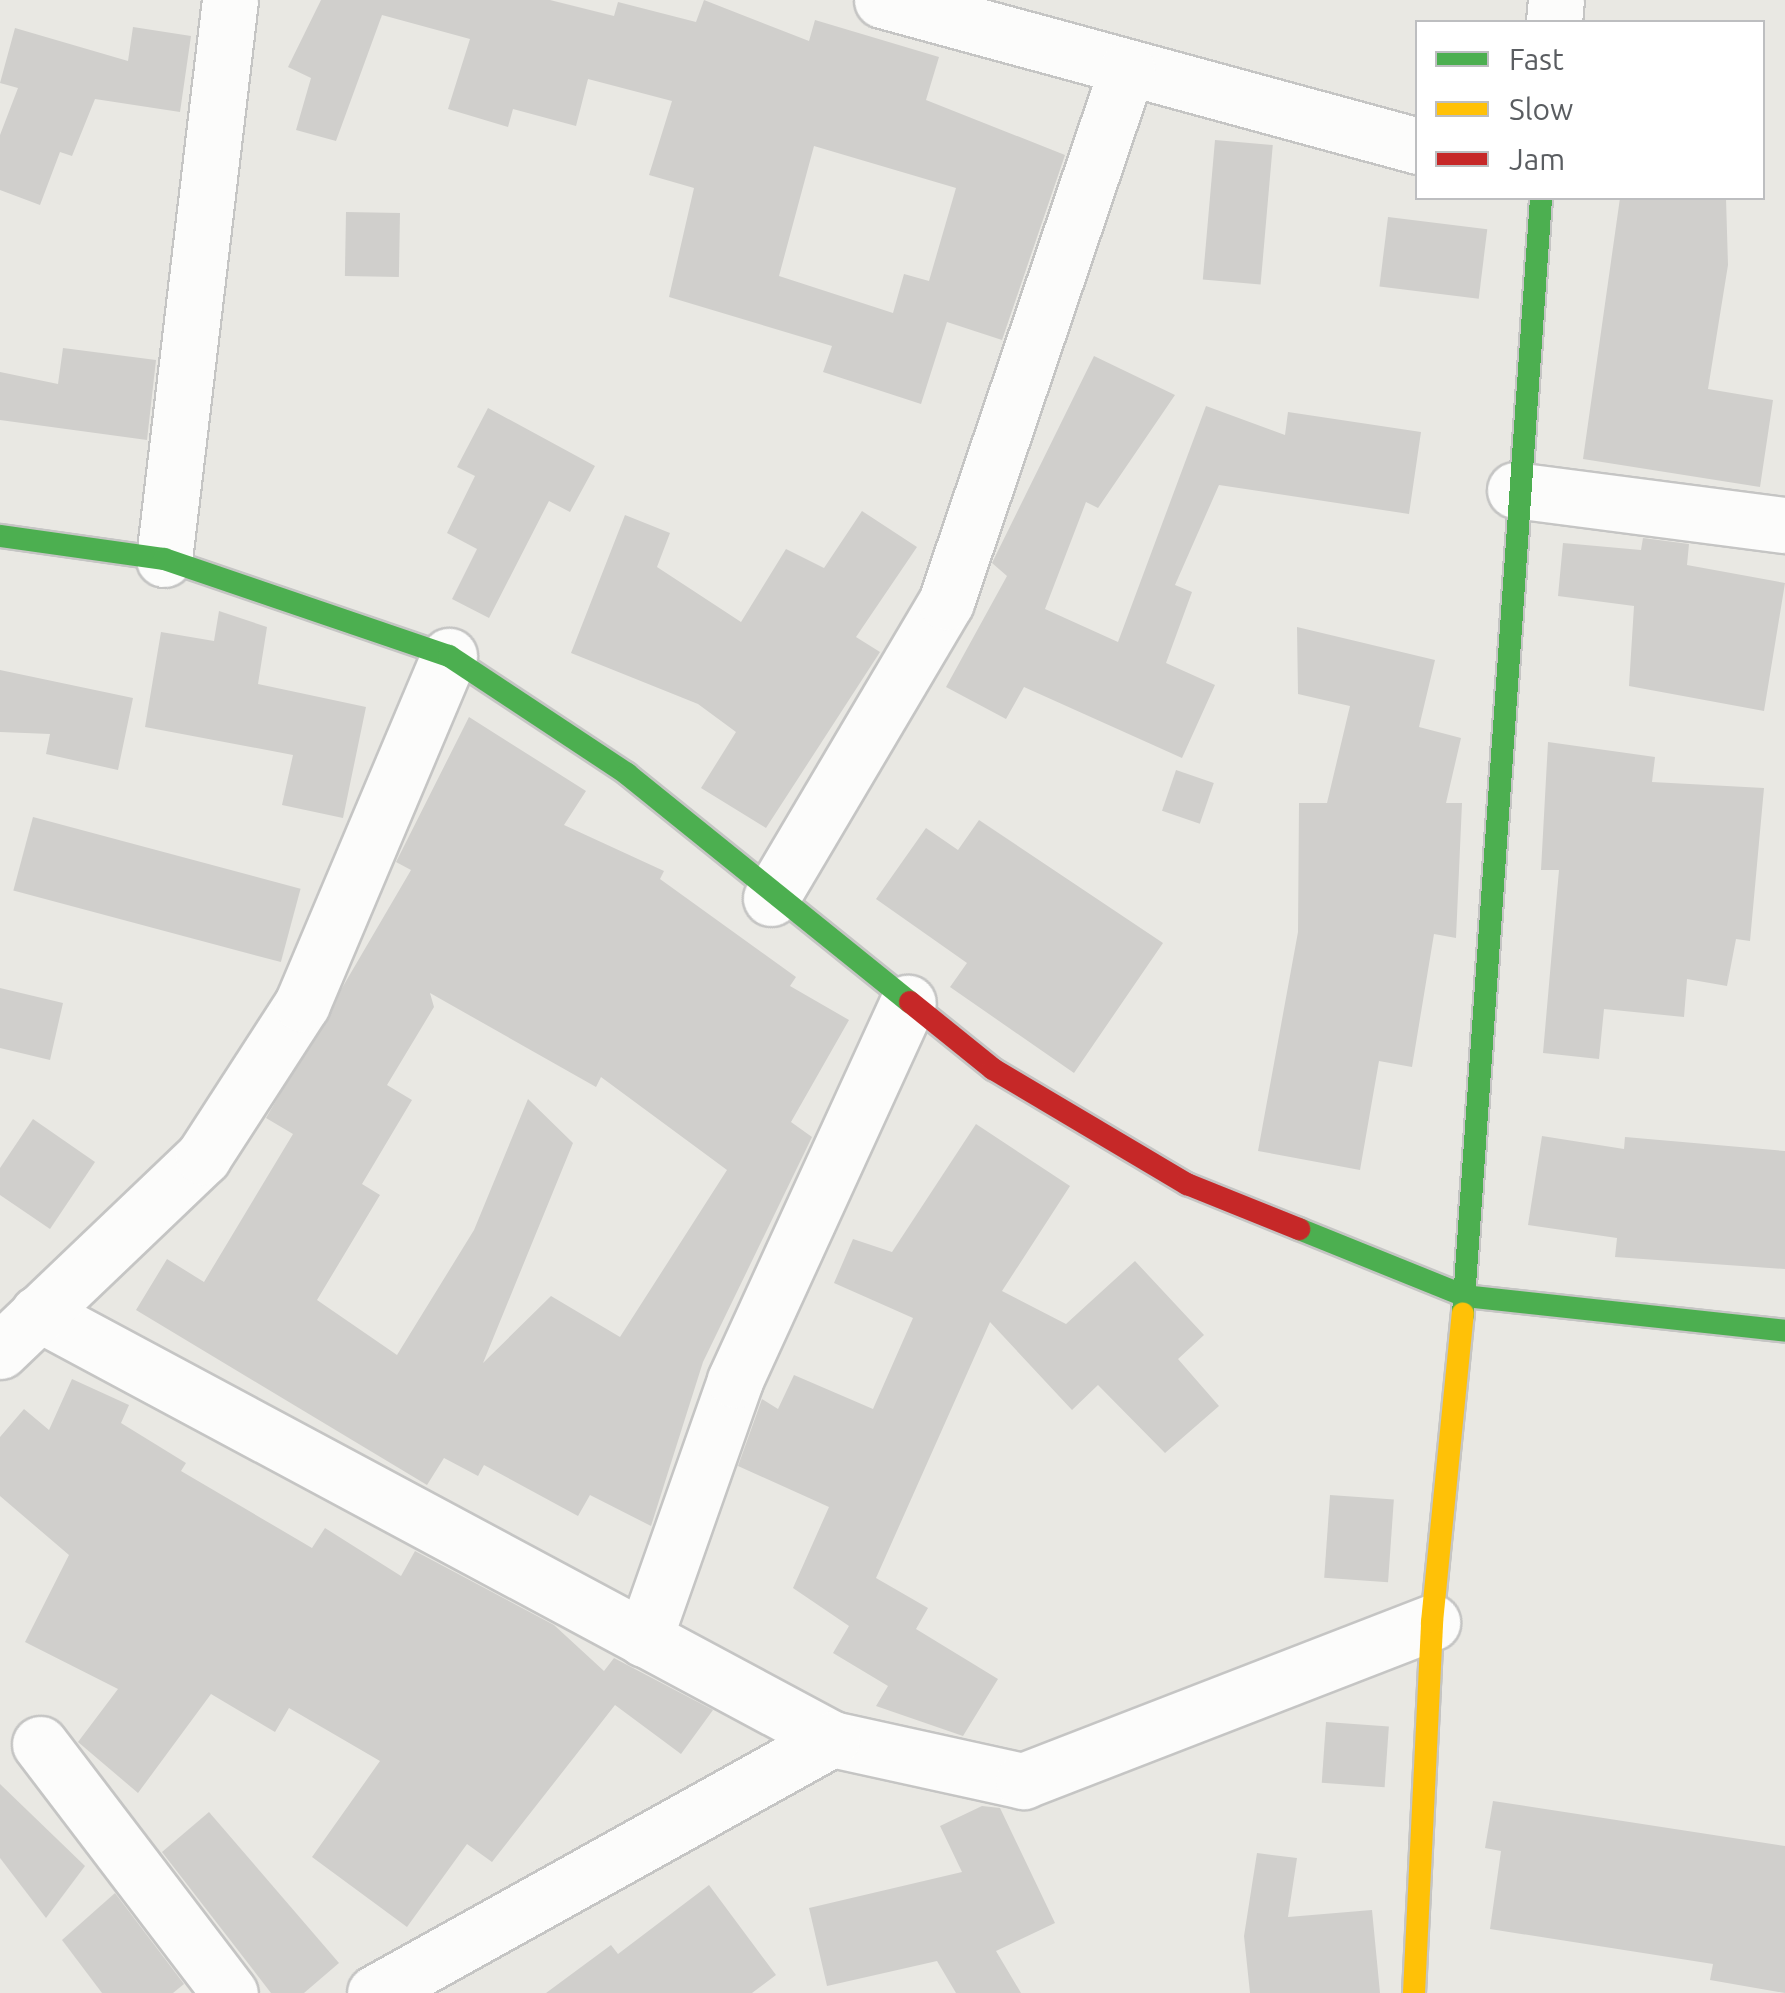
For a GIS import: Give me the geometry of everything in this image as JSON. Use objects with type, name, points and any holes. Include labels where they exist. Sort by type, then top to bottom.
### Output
[{"type":"street","points":[[164,559],[230,0]]},
{"type":"street","points":[[882,0],[1415,145]]},
{"type":"street","points":[[771,898],[946,602],[1127,69]]},
{"type":"street","points":[[1414,1993],[1432,1622],[1465,1296],[1515,490],[1542,200]]},
{"type":"street","points":[[1515,490],[1785,525]]},
{"type":"street","points":[[0,536],[164,559],[449,656],[628,774],[771,898],[993,1069],[1187,1184],[1465,1296],[1785,1331]]},
{"type":"street","points":[[0,1351],[202,1157],[302,1004],[449,656]]},
{"type":"street","points":[[644,1639],[735,1380],[908,1003]]},
{"type":"street","points":[[38,1313],[832,1739],[1023,1781],[1432,1622]]},
{"type":"street","points":[[390,1990],[832,1739]]},
{"type":"street","points":[[40,1744],[230,1993]]},
{"type":"building","points":[[321,0],[550,0],[614,16],[618,2],[696,22],[704,0],[809,41],[815,20],[939,57],[926,100],[1065,155],[1002,340],[947,322],[921,404],[823,372],[832,346],[669,297],[694,188],[649,175],[672,101],[588,79],[576,126],[513,109],[508,127],[448,109],[470,39],[382,15],[336,141],[296,130],[311,78],[288,67]],"holes":[[[814,146],[956,188],[929,281],[904,274],[893,313],[779,276]]]},
{"type":"building","points":[[133,27],[191,36],[180,112],[95,99],[72,156],[60,152],[40,205],[0,190],[0,135],[18,88],[0,83],[15,28],[128,61]]},
{"type":"building","points":[[1215,140],[1273,145],[1261,285],[1203,279]]},
{"type":"building","points":[[1620,200],[1726,200],[1728,265],[1708,389],[1773,400],[1760,487],[1583,459]]},
{"type":"building","points":[[346,212],[400,213],[399,277],[345,276]]},
{"type":"building","points":[[1388,217],[1487,229],[1479,299],[1379,286]]},
{"type":"building","points":[[63,348],[156,360],[147,440],[0,420],[0,372],[58,384]]},
{"type":"building","points":[[1094,356],[1175,395],[1098,508],[1086,502],[1045,609],[1118,642],[1206,406],[1285,435],[1288,412],[1421,432],[1409,514],[1219,485],[1175,585],[1192,592],[1166,663],[1215,685],[1182,758],[1024,687],[1006,719],[946,687],[1007,576],[992,563]]},
{"type":"building","points":[[488,408],[595,466],[570,512],[549,501],[489,618],[452,599],[477,549],[447,533],[475,476],[457,467]]},
{"type":"building","points":[[862,511],[917,547],[856,637],[880,652],[766,828],[701,788],[736,732],[698,704],[571,653],[625,515],[670,533],[657,567],[741,622],[786,549],[824,568]]},
{"type":"building","points":[[1643,538],[1689,544],[1687,565],[1785,583],[1764,711],[1629,686],[1634,606],[1558,596],[1563,543],[1641,550]]},
{"type":"building","points":[[219,611],[267,627],[258,684],[366,707],[343,818],[282,805],[293,755],[145,727],[161,632],[214,641]]},
{"type":"building","points":[[1297,627],[1435,660],[1419,727],[1461,738],[1446,803],[1462,803],[1456,938],[1434,934],[1412,1067],[1379,1061],[1360,1170],[1258,1151],[1298,932],[1299,803],[1327,803],[1350,706],[1298,694]]},
{"type":"building","points":[[0,670],[133,698],[118,770],[46,754],[50,734],[0,732]]},
{"type":"building","points":[[469,717],[586,791],[564,825],[664,871],[660,879],[796,977],[790,986],[849,1020],[791,1122],[812,1137],[703,1362],[651,1526],[590,1495],[578,1516],[484,1465],[478,1476],[444,1458],[427,1485],[136,1310],[167,1259],[204,1282],[293,1134],[266,1118],[411,870],[396,862]],"holes":[[[430,993],[596,1087],[601,1077],[727,1170],[620,1337],[551,1296],[483,1363],[573,1143],[528,1099],[474,1230],[397,1355],[317,1300],[380,1195],[362,1184],[412,1100],[387,1085],[434,1007]]]},
{"type":"building","points":[[1548,742],[1655,757],[1652,782],[1764,788],[1750,941],[1736,939],[1727,986],[1687,979],[1684,1017],[1604,1009],[1599,1059],[1543,1053],[1559,870],[1541,870]]},
{"type":"building","points":[[1176,770],[1214,783],[1200,824],[1162,811]]},
{"type":"building","points":[[33,817],[301,889],[281,962],[13,890]]},
{"type":"building","points":[[979,820],[1163,943],[1074,1073],[950,987],[967,963],[876,899],[926,828],[958,850]]},
{"type":"building","points":[[0,988],[63,1003],[50,1060],[0,1048]]},
{"type":"building","points":[[33,1119],[95,1162],[50,1229],[0,1195],[0,1168]]},
{"type":"building","points":[[976,1124],[1070,1186],[1002,1291],[1066,1324],[1135,1261],[1204,1335],[1178,1359],[1219,1406],[1165,1453],[1098,1385],[1072,1410],[990,1322],[876,1578],[928,1608],[916,1629],[998,1679],[963,1736],[876,1706],[888,1686],[833,1653],[849,1626],[793,1588],[829,1507],[738,1466],[762,1399],[778,1409],[794,1375],[873,1409],[913,1318],[834,1283],[853,1239],[892,1252]]},
{"type":"building","points":[[1542,1136],[1624,1149],[1625,1137],[1785,1151],[1785,1269],[1615,1257],[1617,1238],[1528,1225]]},
{"type":"building","points":[[72,1379],[129,1405],[121,1423],[186,1463],[181,1471],[312,1548],[325,1528],[401,1576],[415,1551],[554,1625],[604,1671],[614,1658],[713,1710],[681,1754],[615,1705],[492,1862],[467,1844],[407,1927],[312,1857],[380,1761],[289,1708],[275,1732],[211,1694],[138,1793],[78,1742],[118,1689],[25,1642],[69,1555],[0,1496],[0,1437],[24,1409],[49,1430]]},
{"type":"building","points":[[1330,1495],[1394,1499],[1388,1582],[1324,1578]]},
{"type":"building","points":[[1326,1722],[1389,1726],[1385,1787],[1322,1783]]},
{"type":"building","points":[[0,1784],[85,1866],[46,1918],[0,1858]]},
{"type":"building","points":[[1493,1801],[1785,1846],[1785,1993],[1710,1980],[1713,1964],[1490,1929],[1501,1851],[1485,1848]]},
{"type":"building","points":[[982,1806],[1000,1808],[1055,1923],[996,1951],[1021,1993],[956,1993],[937,1961],[827,1986],[809,1908],[962,1872],[940,1826]]},
{"type":"building","points":[[209,1812],[339,1963],[304,1993],[271,1993],[162,1852]]},
{"type":"building","points":[[1257,1853],[1297,1858],[1288,1917],[1372,1910],[1380,1993],[1250,1993],[1244,1936]]},
{"type":"building","points":[[709,1885],[776,1975],[752,1993],[546,1993],[611,1945],[618,1954]]},
{"type":"building","points":[[115,1893],[184,1984],[173,1993],[102,1993],[62,1940]]},
{"type":"traffic: fast","points":[[1463,1314],[1541,200]]},
{"type":"traffic: fast","points":[[0,536],[164,559],[449,656],[627,774],[910,1002]]},
{"type":"traffic: fast","points":[[1299,1229],[1465,1296],[1785,1331]]},
{"type":"traffic: slow","points":[[1414,1993],[1432,1622],[1463,1314]]},
{"type":"traffic: jam","points":[[910,1002],[993,1069],[1187,1184],[1299,1229]]}]
